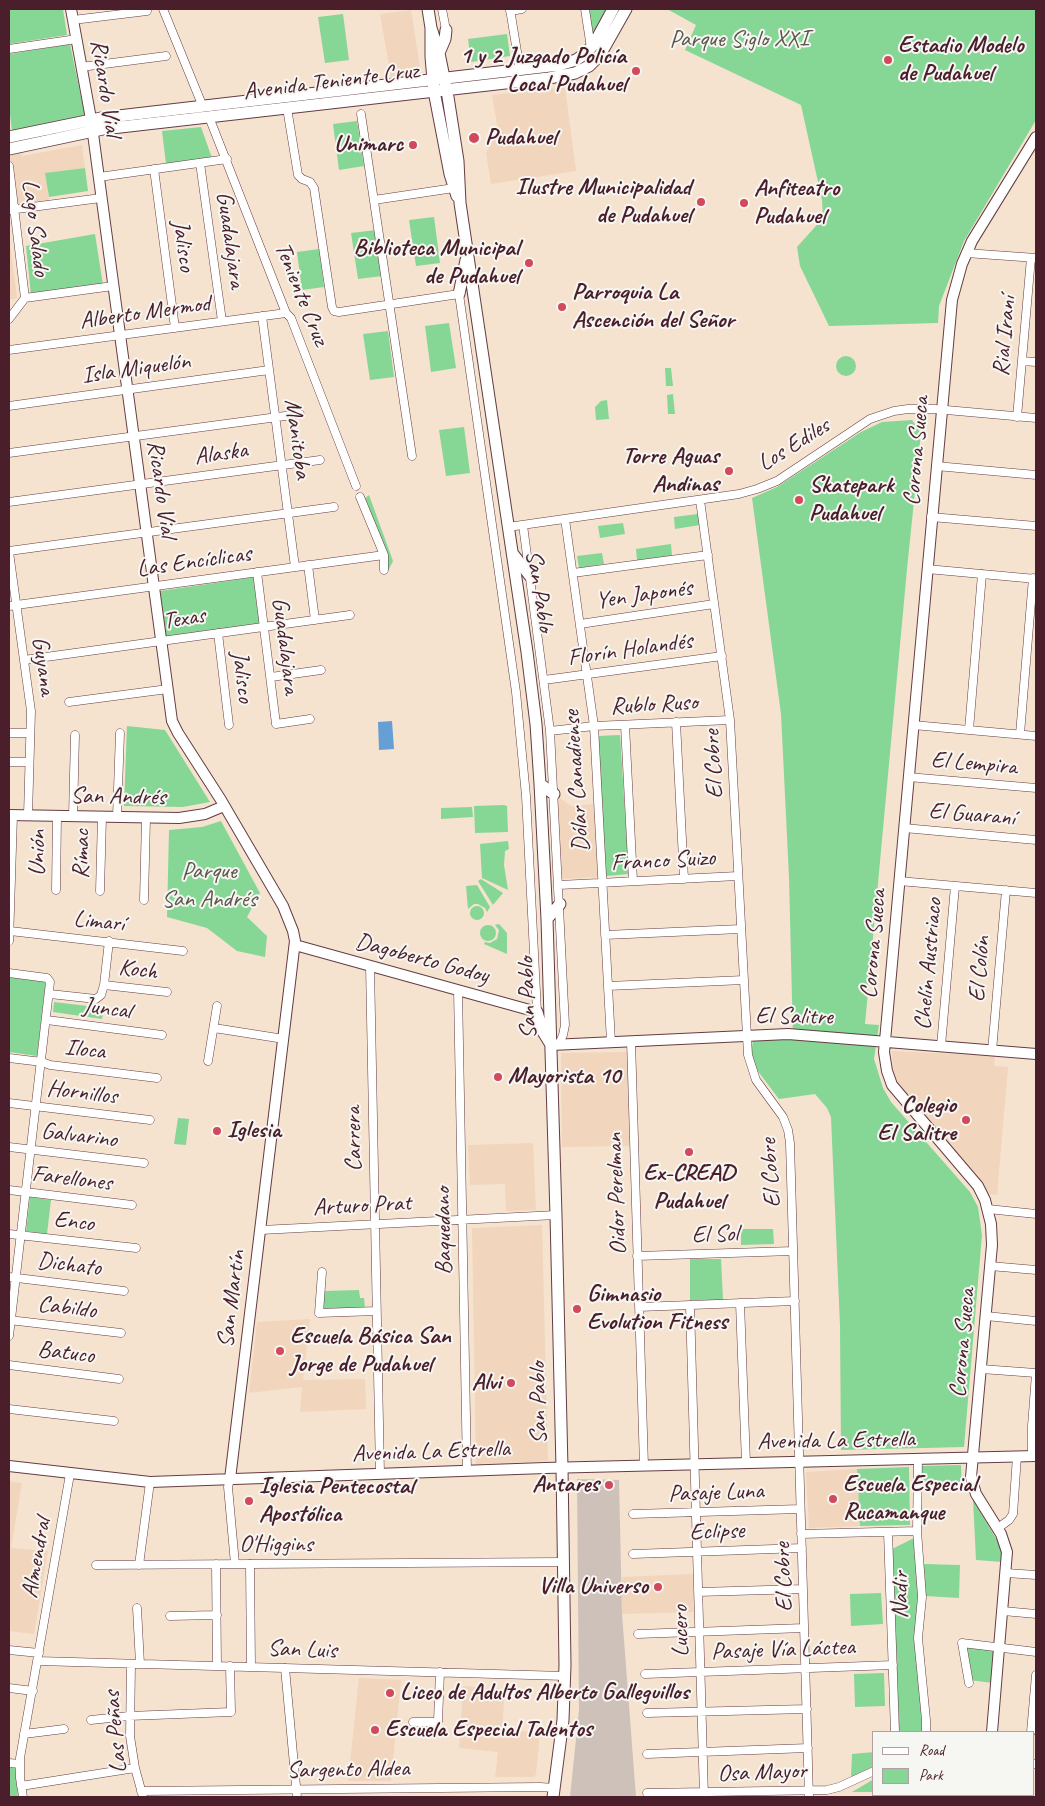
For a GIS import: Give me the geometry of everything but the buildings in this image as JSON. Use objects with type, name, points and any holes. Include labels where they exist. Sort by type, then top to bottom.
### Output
[{"type":"main road","name":"San Pablo","points":[[428,9],[454,188],[460,202]]},
{"type":"main road","name":"Avenida Teniente Cruz","points":[[9,137],[92,125],[439,85],[548,78],[574,73],[585,68],[596,59],[607,32],[613,9]]},
{"type":"main road","name":"Avenida Teniente Cruz","points":[[257,106],[287,108],[439,85],[571,62],[591,48],[626,9]]},
{"type":"main road","name":"San Pablo","points":[[431,28],[438,53],[439,85],[460,171],[460,202],[533,697],[540,784],[555,1045],[556,1215],[565,1676],[563,1720],[554,1792]]},
{"type":"main road","points":[[438,53],[445,39],[446,30]]},
{"type":"main road","name":"Avenida Teniente Cruz","points":[[9,149],[92,125]]},
{"type":"main road","points":[[459,294],[468,253]]},
{"type":"main road","points":[[512,554],[530,576]]},
{"type":"main road","points":[[540,784],[554,794]]},
{"type":"main road","points":[[547,920],[560,904]]},
{"type":"main road","points":[[537,1012],[542,1030],[555,1045]]},
{"type":"street","name":"Ricardo Vial","points":[[71,9],[92,125],[161,641],[175,728],[285,909],[293,931],[295,945]]},
{"type":"street","name":"Teniente Cruz","points":[[163,9],[226,159],[286,313],[291,318],[356,486]]},
{"type":"street","points":[[442,9],[446,30]]},
{"type":"street","points":[[520,70],[510,10],[522,9]]},
{"type":"street","points":[[585,9],[591,48]]},
{"type":"street","points":[[73,20],[147,11]]},
{"type":"street","points":[[9,49],[76,39]]},
{"type":"street","points":[[82,67],[166,56]]},
{"type":"street","points":[[287,108],[298,175],[310,182],[314,188],[334,311],[340,312],[459,294]]},
{"type":"street","points":[[360,114],[412,456]]},
{"type":"street","name":"Corona Sueca","points":[[992,1731],[1007,1552],[1004,1540],[974,1489],[972,1480],[972,1457],[992,1235],[988,1209],[978,1186],[896,1091],[887,1072],[884,1052],[940,410],[952,300],[966,253],[978,230],[1036,137]]},
{"type":"street","points":[[99,177],[226,159]]},
{"type":"street","name":"Guadalajara","points":[[200,163],[222,321]]},
{"type":"street","name":"Lago Salado","points":[[9,166],[12,210],[25,298],[9,319]]},
{"type":"street","name":"Jalisco","points":[[154,169],[175,328]]},
{"type":"street","points":[[374,200],[454,188]]},
{"type":"street","points":[[12,210],[101,198]]},
{"type":"street","points":[[966,253],[1034,258]]},
{"type":"street","name":"Rial Iraní","points":[[1017,417],[1026,310],[1034,258]]},
{"type":"street","points":[[25,298],[113,286]]},
{"type":"street","name":"San Pablo","points":[[459,294],[517,700],[526,796],[537,1012]]},
{"type":"street","points":[[1026,310],[1036,311]]},
{"type":"street","name":"Alberto Mermod","points":[[9,350],[286,313]]},
{"type":"street","name":"Manitoba","points":[[262,316],[295,567]]},
{"type":"street","points":[[1022,361],[1036,362]]},
{"type":"street","name":"Isla Miquelón","points":[[9,406],[269,370]]},
{"type":"street","name":"Los Ediles","points":[[508,527],[700,500],[757,489],[778,481],[870,419],[908,409],[1036,418]]},
{"type":"street","points":[[9,454],[300,414]]},
{"type":"street","name":"Alaska","points":[[9,502],[320,460]]},
{"type":"street","points":[[936,466],[1036,475]]},
{"type":"street","points":[[360,497],[384,555],[384,570]]},
{"type":"street","name":"El Cobre","points":[[700,500],[730,720],[748,1055],[753,1074],[780,1112],[790,1136],[809,1794]]},
{"type":"street","points":[[9,551],[334,506]]},
{"type":"street","points":[[931,517],[1036,526]]},
{"type":"street","name":"Dólar Canadiense","points":[[565,519],[594,726],[610,1042]]},
{"type":"street","name":"San Pablo","points":[[523,525],[550,731],[554,794],[564,1028],[562,1040],[555,1045]]},
{"type":"street","name":"Guyana","points":[[9,551],[12,606],[24,660],[31,711],[28,815]]},
{"type":"street","name":"Las Encíclicas","points":[[12,606],[384,555]]},
{"type":"street","points":[[573,573],[708,555]]},
{"type":"street","points":[[308,565],[315,620]]},
{"type":"street","points":[[926,569],[1035,579],[1020,734]]},
{"type":"street","name":"Guadalajara","points":[[257,572],[276,724],[310,720]]},
{"type":"street","points":[[969,730],[982,574]]},
{"type":"street","name":"Yen Japonés","points":[[580,624],[714,604]]},
{"type":"street","name":"Texas","points":[[24,660],[350,615]]},
{"type":"street","name":"Jalisco","points":[[218,633],[229,725]]},
{"type":"street","name":"Florín Holandés","points":[[544,680],[722,656]]},
{"type":"street","points":[[271,677],[321,670]]},
{"type":"street","points":[[69,702],[168,689]]},
{"type":"street","name":"Rublo Ruso","points":[[550,731],[594,726],[730,720]]},
{"type":"street","points":[[676,722],[684,879]]},
{"type":"street","points":[[625,725],[633,881]]},
{"type":"street","points":[[913,725],[1036,736]]},
{"type":"street","points":[[9,733],[30,733]]},
{"type":"street","points":[[117,817],[120,733]]},
{"type":"street","points":[[74,816],[75,735]]},
{"type":"street","points":[[9,762],[29,762]]},
{"type":"street","name":"El Lempira","points":[[908,777],[1036,788]]},
{"type":"street","name":"San Andrés","points":[[11,815],[188,818],[213,812],[224,806]]},
{"type":"street","points":[[9,941],[11,815]]},
{"type":"street","name":"Unión","points":[[56,890],[57,816]]},
{"type":"street","name":"Rímac","points":[[100,891],[102,817]]},
{"type":"street","points":[[144,900],[146,818]]},
{"type":"street","name":"El Guaraní","points":[[904,828],[1036,840]]},
{"type":"street","name":"Franco Suizo","points":[[559,885],[738,876]]},
{"type":"street","points":[[899,881],[1036,893]]},
{"type":"street","name":"Chelín Austriaco","points":[[941,1046],[955,886]]},
{"type":"street","name":"El Colón","points":[[992,1050],[1006,890]]},
{"type":"street","points":[[605,935],[741,929]]},
{"type":"street","name":"Limarí","points":[[10,931],[183,951]]},
{"type":"street","points":[[104,985],[109,942]]},
{"type":"street","name":"Dagoberto Godoy","points":[[295,945],[537,1012]]},
{"type":"street","name":"San Martín","points":[[235,1564],[228,1487],[295,945]]},
{"type":"street","name":"Carrera","points":[[370,966],[380,1474]]},
{"type":"street","points":[[9,973],[48,978],[50,982],[21,1235],[12,1278],[9,1336]]},
{"type":"street","points":[[608,986],[744,980]]},
{"type":"street","name":"Koch","points":[[50,994],[96,999],[101,995],[104,985],[167,992]]},
{"type":"street","name":"Baquedano","points":[[458,990],[467,1471]]},
{"type":"street","points":[[208,1061],[216,1006]]},
{"type":"street","name":"Juncal","points":[[47,1020],[162,1035]]},
{"type":"street","points":[[214,1028],[284,1039]]},
{"type":"street","name":"El Salitre","points":[[555,1045],[801,1034],[1036,1054]]},
{"type":"street","name":"Oidor Perelman","points":[[631,1041],[644,1466]]},
{"type":"street","name":"Iloca","points":[[9,1058],[157,1078]]},
{"type":"street","name":"Hornillos","points":[[9,1103],[150,1120]]},
{"type":"street","name":"Galvarino","points":[[9,1146],[144,1163]]},
{"type":"street","name":"Farellones","points":[[9,1190],[132,1205]]},
{"type":"street","points":[[988,1209],[1036,1214]]},
{"type":"street","name":"Arturo Prat","points":[[261,1230],[556,1215]]},
{"type":"street","name":"Enco","points":[[9,1234],[136,1248]]},
{"type":"street","name":"El Sol","points":[[638,1256],[793,1252]]},
{"type":"street","points":[[990,1266],[1036,1270]]},
{"type":"street","points":[[322,1272],[319,1312],[376,1311]]},
{"type":"street","name":"Dichato","points":[[12,1278],[124,1291]]},
{"type":"street","points":[[639,1307],[795,1301]]},
{"type":"street","points":[[740,1303],[746,1463]]},
{"type":"street","name":"Lucero","points":[[690,1305],[704,1795]]},
{"type":"street","points":[[986,1316],[1036,1320]]},
{"type":"street","name":"Cabildo","points":[[10,1320],[122,1334]]},
{"type":"street","name":"Batuco","points":[[9,1365],[119,1379]]},
{"type":"street","points":[[981,1369],[1036,1374],[1032,1426],[1034,1456]]},
{"type":"street","points":[[9,1409],[114,1421]]},
{"type":"street","points":[[998,1528],[1009,1520],[1013,1514],[1017,1456]]},
{"type":"street","name":"Avenida La Estrella","points":[[9,1466],[150,1482],[562,1468],[1034,1456]]},
{"type":"street","name":"Nadir","points":[[918,1458],[918,1531],[922,1597],[918,1638],[926,1731]]},
{"type":"street","name":"Almendral","points":[[23,1797],[20,1764],[24,1734],[70,1474]]},
{"type":"street","points":[[139,1565],[150,1482]]},
{"type":"street","name":"Pasaje Luna","points":[[633,1514],[800,1509]]},
{"type":"street","points":[[801,1534],[918,1531]]},
{"type":"street","points":[[888,1532],[895,1731]]},
{"type":"street","name":"Eclipse","points":[[633,1554],[802,1548]]},
{"type":"street","name":"O'Higgins","points":[[96,1565],[563,1562]]},
{"type":"street","points":[[216,1564],[217,1666]]},
{"type":"street","points":[[250,1564],[251,1667]]},
{"type":"street","points":[[1006,1573],[1036,1575]]},
{"type":"street","points":[[698,1592],[803,1588]]},
{"type":"street","points":[[138,1608],[140,1664]]},
{"type":"street","points":[[1003,1611],[1036,1614]]},
{"type":"street","points":[[170,1616],[217,1615]]},
{"type":"street","points":[[638,1634],[804,1628]]},
{"type":"street","points":[[969,1684],[962,1643],[1036,1652]]},
{"type":"street","name":"San Luis","points":[[9,1650],[39,1657],[131,1664],[565,1676]]},
{"type":"street","name":"Las Peñas","points":[[131,1664],[129,1716],[135,1768],[142,1794]]},
{"type":"street","name":"Pasaje Vía Láctea","points":[[645,1674],[893,1665]]},
{"type":"street","points":[[91,1720],[129,1716],[231,1712],[230,1666]]},
{"type":"street","points":[[285,1668],[297,1793]]},
{"type":"street","points":[[413,1722],[435,1722],[438,1719],[440,1672]]},
{"type":"street","points":[[1031,1731],[1036,1675]]},
{"type":"street","points":[[9,1688],[33,1690]]},
{"type":"street","points":[[647,1713],[806,1709]]},
{"type":"street","points":[[24,1734],[64,1729]]},
{"type":"street","points":[[647,1754],[808,1748]]},
{"type":"street","points":[[9,1763],[20,1764]]},
{"type":"street","points":[[21,1786],[135,1768]]},
{"type":"street","name":"Osa Mayor","points":[[647,1793],[704,1795],[809,1794],[839,1787],[872,1772]]},
{"type":"street","name":"Sargento Aldea","points":[[142,1794],[297,1793],[410,1788],[536,1786],[554,1792]]},
{"type":"street","points":[[410,1788],[410,1797]]},
{"type":"shaded area","points":[[411,10],[421,74],[391,77],[380,14]]},
{"type":"shaded area","points":[[565,87],[576,171],[491,184],[486,153],[498,130],[492,95]]},
{"type":"shaded area","points":[[82,145],[85,168],[46,173],[49,201],[9,207],[9,154],[21,151],[22,156]]},
{"type":"shaded area","points":[[9,235],[17,298],[9,300]]},
{"type":"shaded area","points":[[557,796],[571,806],[594,804],[600,877],[561,879]]},
{"type":"shaded area","name":"Colegio El Salitre","points":[[892,1051],[995,1056],[994,1066],[1008,1067],[997,1195],[987,1194],[963,1161],[894,1079]]},
{"type":"shaded area","points":[[629,1052],[630,1146],[562,1147],[561,1053]]},
{"type":"shaded area","points":[[533,1143],[536,1210],[506,1211],[505,1184],[470,1185],[468,1145]]},
{"type":"shaded area","points":[[542,1225],[548,1461],[476,1464],[472,1228]]},
{"type":"shaded area","name":"Escuela Básica San Jorge de Pudahuel","points":[[310,1319],[303,1380],[365,1379],[366,1409],[300,1412],[302,1387],[249,1393],[257,1322]]},
{"type":"shaded area","name":"Escuela Especial Rucamanque","points":[[857,1469],[860,1526],[809,1528],[806,1472]]},
{"type":"shaded area","points":[[577,1479],[619,1480],[622,1614],[636,1797],[570,1797],[579,1710]]},
{"type":"shaded area","points":[[9,1481],[22,1483],[11,1548],[48,1551],[34,1634],[9,1631]]},
{"type":"shaded area","name":"Villa Universo","points":[[693,1574],[694,1612],[622,1614],[622,1577]]},
{"type":"shaded area","name":"Escuela Especial Talentos","points":[[359,1678],[401,1680],[391,1781],[348,1781]]},
{"type":"shaded area","points":[[463,1686],[505,1689],[502,1730],[540,1732],[536,1774],[534,1777],[495,1777],[498,1752],[459,1748]]},
{"type":"green space","points":[[9,9],[63,9],[67,35],[9,44]]},
{"type":"green space","points":[[587,9],[606,9],[592,37]]},
{"type":"green space","name":"Parque Siglo XXI","points":[[667,9],[1036,9],[1036,120],[964,241],[939,306],[938,323],[829,326],[800,266],[797,247],[823,218],[822,200],[801,105],[685,50],[696,25]]},
{"type":"green space","points":[[343,14],[349,60],[325,63],[318,17]]},
{"type":"green space","points":[[507,34],[510,56],[471,62],[468,39]]},
{"type":"green space","points":[[70,44],[85,116],[12,132],[9,105],[9,54]]},
{"type":"green space","points":[[357,121],[364,166],[339,170],[333,124]]},
{"type":"green space","points":[[201,127],[212,158],[166,164],[162,131]]},
{"type":"green space","points":[[85,168],[88,191],[49,197],[45,173]]},
{"type":"green space","points":[[434,217],[440,263],[416,266],[409,220]]},
{"type":"green space","points":[[376,230],[382,276],[358,279],[351,233]]},
{"type":"green space","points":[[95,234],[103,285],[31,295],[26,246]]},
{"type":"green space","points":[[319,249],[324,287],[302,290],[297,252]]},
{"type":"green space","points":[[449,323],[456,368],[431,372],[425,326]]},
{"type":"green space","points":[[388,331],[394,377],[370,380],[363,334]]},
{"type":"green space","points":[[846,356],[853,359],[856,366],[853,373],[846,376],[839,373],[836,366],[839,359]]},
{"type":"green space","points":[[665,368],[671,368],[673,386],[666,386]]},
{"type":"green space","points":[[673,394],[675,414],[668,414],[667,395]]},
{"type":"green space","points":[[607,400],[609,419],[596,420],[595,407],[601,401]]},
{"type":"green space","points":[[912,420],[921,433],[865,1024],[879,1025],[874,1059],[883,1088],[891,1102],[970,1192],[978,1207],[982,1235],[964,1447],[841,1450],[840,1326],[831,1117],[827,1108],[815,1094],[779,1099],[757,1070],[751,1054],[753,1040],[793,1039],[789,877],[781,714],[752,498],[777,487],[861,432],[882,422]]},
{"type":"green space","points":[[464,427],[470,473],[446,476],[439,430]]},
{"type":"green space","points":[[369,495],[393,561],[387,573],[382,572],[384,555],[364,499]]},
{"type":"green space","points":[[698,514],[700,525],[675,529],[674,517]]},
{"type":"green space","points":[[623,523],[625,534],[600,538],[598,526]]},
{"type":"green space","points":[[671,544],[672,556],[637,561],[636,549]]},
{"type":"green space","points":[[602,553],[604,564],[579,568],[577,556]]},
{"type":"green space","points":[[255,577],[260,624],[166,638],[160,591]]},
{"type":"green space","points":[[127,726],[165,730],[210,802],[183,807],[124,806]]},
{"type":"green space","points":[[620,735],[629,874],[606,876],[597,736]]},
{"type":"green space","points":[[474,806],[507,806],[508,832],[475,833]]},
{"type":"green space","points":[[472,807],[473,817],[441,819],[441,808]]},
{"type":"green space","name":"Parque San Andrés","points":[[221,821],[260,893],[247,917],[267,936],[265,957],[237,951],[207,928],[167,917],[169,830],[202,827]]},
{"type":"green space","points":[[508,841],[509,849],[505,851],[504,865],[508,890],[482,878],[480,844]]},
{"type":"green space","points":[[481,879],[503,893],[493,905],[478,881]]},
{"type":"green space","points":[[477,885],[490,907],[487,912],[485,908],[478,904],[474,904],[468,909],[466,886]]},
{"type":"green space","points":[[477,906],[482,908],[484,913],[482,918],[477,920],[472,918],[470,913],[472,908]]},
{"type":"green space","points":[[499,924],[507,933],[507,954],[484,944],[485,942],[490,943],[497,939],[499,930],[495,925]]},
{"type":"green space","points":[[488,925],[496,933],[488,941],[480,933]]},
{"type":"green space","points":[[9,977],[46,981],[37,1056],[9,1052]]},
{"type":"green space","points":[[54,1002],[104,1008],[102,1019],[53,1012]]},
{"type":"green space","points":[[178,1118],[189,1119],[186,1145],[174,1144]]},
{"type":"green space","points":[[30,1197],[51,1200],[47,1234],[26,1231]]},
{"type":"green space","points":[[741,1229],[773,1229],[774,1244],[741,1245]]},
{"type":"green space","points":[[690,1259],[721,1259],[723,1300],[690,1300]]},
{"type":"green space","points":[[359,1290],[360,1298],[364,1298],[365,1308],[324,1309],[324,1291]]},
{"type":"green space","points":[[961,1465],[962,1490],[921,1491],[920,1466]]},
{"type":"green space","points":[[909,1467],[910,1525],[860,1526],[857,1469]]},
{"type":"green space","points":[[973,1499],[999,1544],[1003,1555],[1003,1562],[976,1560]]},
{"type":"green space","points":[[914,1538],[919,1596],[922,1731],[898,1731],[892,1549]]},
{"type":"green space","points":[[924,1564],[960,1565],[959,1598],[925,1596]]},
{"type":"green space","points":[[881,1593],[883,1624],[851,1626],[850,1594]]},
{"type":"green space","points":[[964,1646],[995,1650],[993,1683],[969,1680]]},
{"type":"green space","points":[[884,1673],[885,1706],[855,1707],[854,1674]]},
{"type":"green space","points":[[872,1752],[872,1767],[851,1778],[852,1754]]},
{"type":"green space","points":[[15,1767],[18,1797],[9,1797],[9,1768]]},
{"type":"green space","points":[[872,1780],[872,1792],[852,1792]]},
{"type":"water","points":[[392,721],[394,749],[379,750],[378,722]]},
{"type":"place","name":"Estadio Modelo de Pudahuel","points":[[888,60]]},
{"type":"place","name":"1 y 2 Juzgado Policía Local Pudahuel","points":[[636,71]]},
{"type":"place","name":"Pudahuel","points":[[474,138]]},
{"type":"place","name":"Unimarc","points":[[413,145]]},
{"type":"place","name":"Ilustre Municipalidad de Pudahuel","points":[[701,202]]},
{"type":"place","name":"Anfiteatro Pudahuel","points":[[744,203]]},
{"type":"place","name":"Biblioteca Municipal de Pudahuel","points":[[529,263]]},
{"type":"place","name":"Parroquia La Ascención del Señor","points":[[562,307]]},
{"type":"place","name":"Torre Aguas Andinas","points":[[729,471]]},
{"type":"place","name":"Skatepark Pudahuel","points":[[799,500]]},
{"type":"place","name":"Mayorista 10","points":[[498,1077]]},
{"type":"place","name":"Colegio El Salitre","points":[[966,1120]]},
{"type":"place","name":"Iglesia","points":[[217,1131]]},
{"type":"place","name":"Ex-CREAD Pudahuel","points":[[689,1152]]},
{"type":"place","name":"Gimnasio Evolution Fitness","points":[[577,1309]]},
{"type":"place","name":"Escuela Básica San Jorge de Pudahuel","points":[[280,1351]]},
{"type":"place","name":"Alvi","points":[[511,1383]]},
{"type":"place","name":"Antares","points":[[609,1485]]},
{"type":"place","name":"Escuela Especial Rucamanque","points":[[833,1499]]},
{"type":"place","name":"Iglesia Pentecostal Apostólica","points":[[249,1501]]},
{"type":"place","name":"Villa Universo","points":[[658,1587]]},
{"type":"place","name":"Liceo de Adultos Alberto Galleguillos","points":[[390,1693]]},
{"type":"place","name":"Escuela Especial Talentos","points":[[375,1730]]}]
